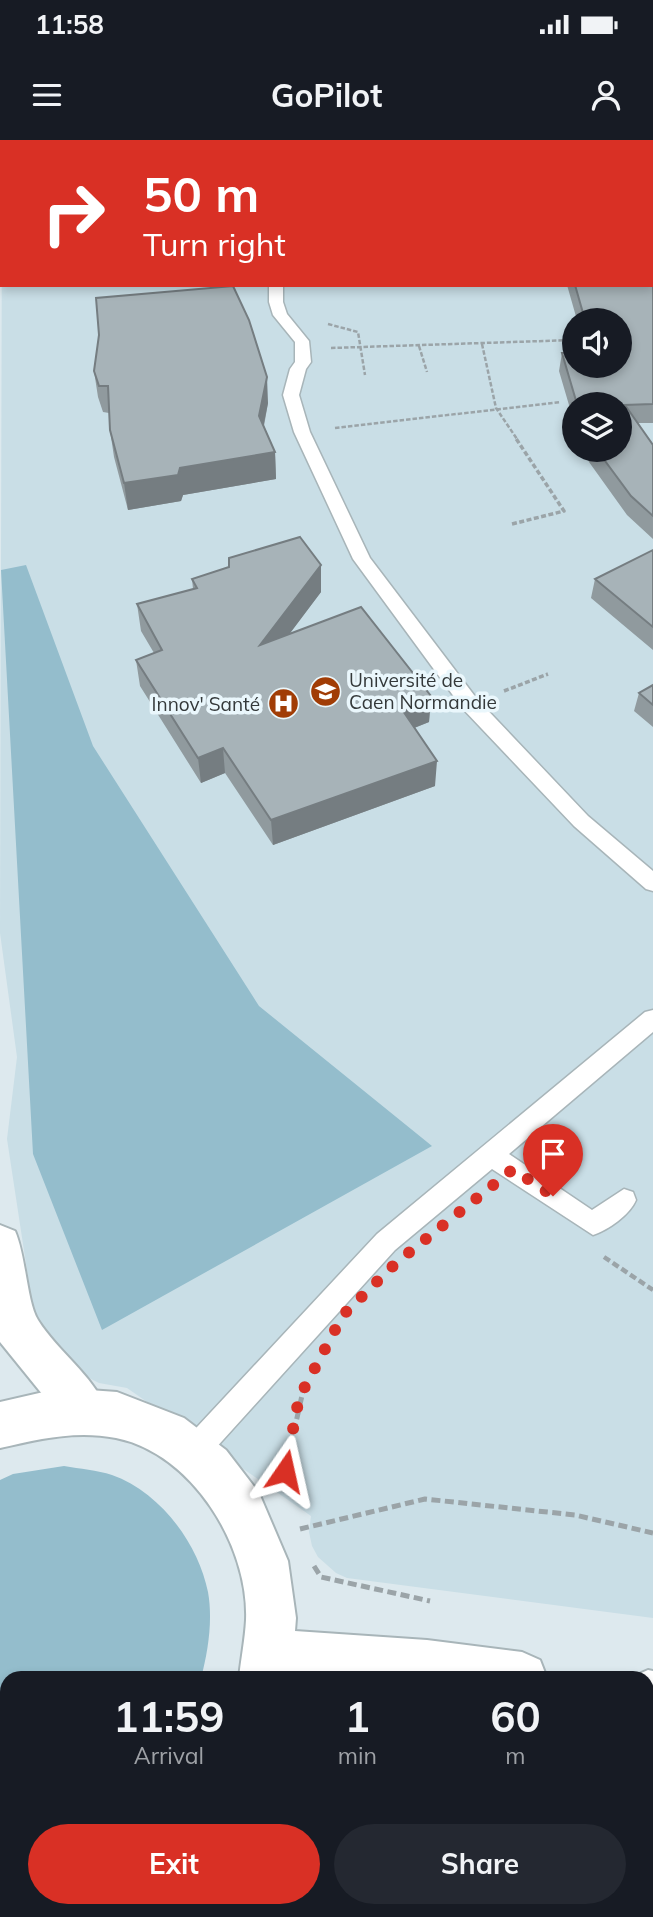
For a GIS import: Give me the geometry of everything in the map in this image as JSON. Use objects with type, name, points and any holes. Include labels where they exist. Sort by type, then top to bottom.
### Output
[{"type":"main road","points":[[0,1245],[16,1328],[84,1410]]},
{"type":"main road","points":[[0,1425],[25,1415],[84,1410],[123,1416],[160,1429],[194,1451],[274,1535],[267,1667],[427,1665],[471,1671]]},
{"type":"lane","points":[[276,287],[276,302],[281,315],[302,341],[303,362],[298,369],[291,395],[302,432],[362,559],[470,704],[581,821],[653,883]]},
{"type":"lane","points":[[194,1451],[386,1242],[653,1019]]},
{"type":"lane","points":[[490,1154],[593,1224],[624,1200]]},
{"type":"path","points":[[319,321],[358,332],[365,375]]},
{"type":"path","points":[[302,349],[562,341]]},
{"type":"path","points":[[482,344],[496,408],[564,512],[512,524]]},
{"type":"path","points":[[419,345],[427,372]]},
{"type":"path","points":[[302,432],[561,402]]},
{"type":"path","points":[[470,704],[548,674]]},
{"type":"path","points":[[280,1495],[299,1398],[306,1386]]},
{"type":"path","points":[[274,1535],[425,1499],[575,1514],[653,1534]]},
{"type":"path","points":[[274,1535],[321,1577],[430,1601]]},
{"type":"shaded area","name":"Université de Caen Normandie","points":[[2,287],[653,287],[653,1618],[347,1578],[336,1573],[318,1557],[309,1532],[311,1516],[127,1388],[99,1383],[71,1369],[45,1338],[32,1303],[7,1139],[17,1057],[0,933]]},
{"type":"shaded area","points":[[26,565],[93,746],[259,1006],[432,1146],[102,1330],[33,1154],[1,570]]},
{"type":"shaded area","points":[[64,1466],[106,1473],[129,1483],[161,1507],[174,1521],[196,1555],[208,1592],[210,1625],[203,1671],[0,1671],[0,1480],[13,1474]]},
{"type":"building","points":[[233,287],[249,320],[267,377],[259,416],[275,452],[180,468],[178,475],[124,483],[110,430],[108,386],[99,386],[94,371],[99,335],[96,298]]},
{"type":"building","points":[[576,287],[653,287],[653,404],[632,405],[632,392],[573,392],[569,378],[632,378],[632,308],[582,308]]},
{"type":"building","points":[[632,415],[653,445],[653,516],[631,496],[606,462],[632,462]]},
{"type":"building","name":"Innov' Santé","points":[[300,537],[321,565],[260,645],[361,607],[431,696],[401,708],[437,761],[271,820],[223,748],[198,758],[136,660],[162,650],[137,604],[197,588],[192,579],[229,567],[229,558]]},
{"type":"building","points":[[653,550],[653,627],[595,579]]},
{"type":"building","points":[[653,685],[653,705],[639,693]]},
{"type":"place","name":"Université de Caen Normandie","points":[[326,691]]},
{"type":"place","name":"Innov' Santé","points":[[283,704]]},
{"type":"route","points":[[285,1471],[299,1398],[343,1315],[396,1263],[513,1169],[553,1196]]}]
